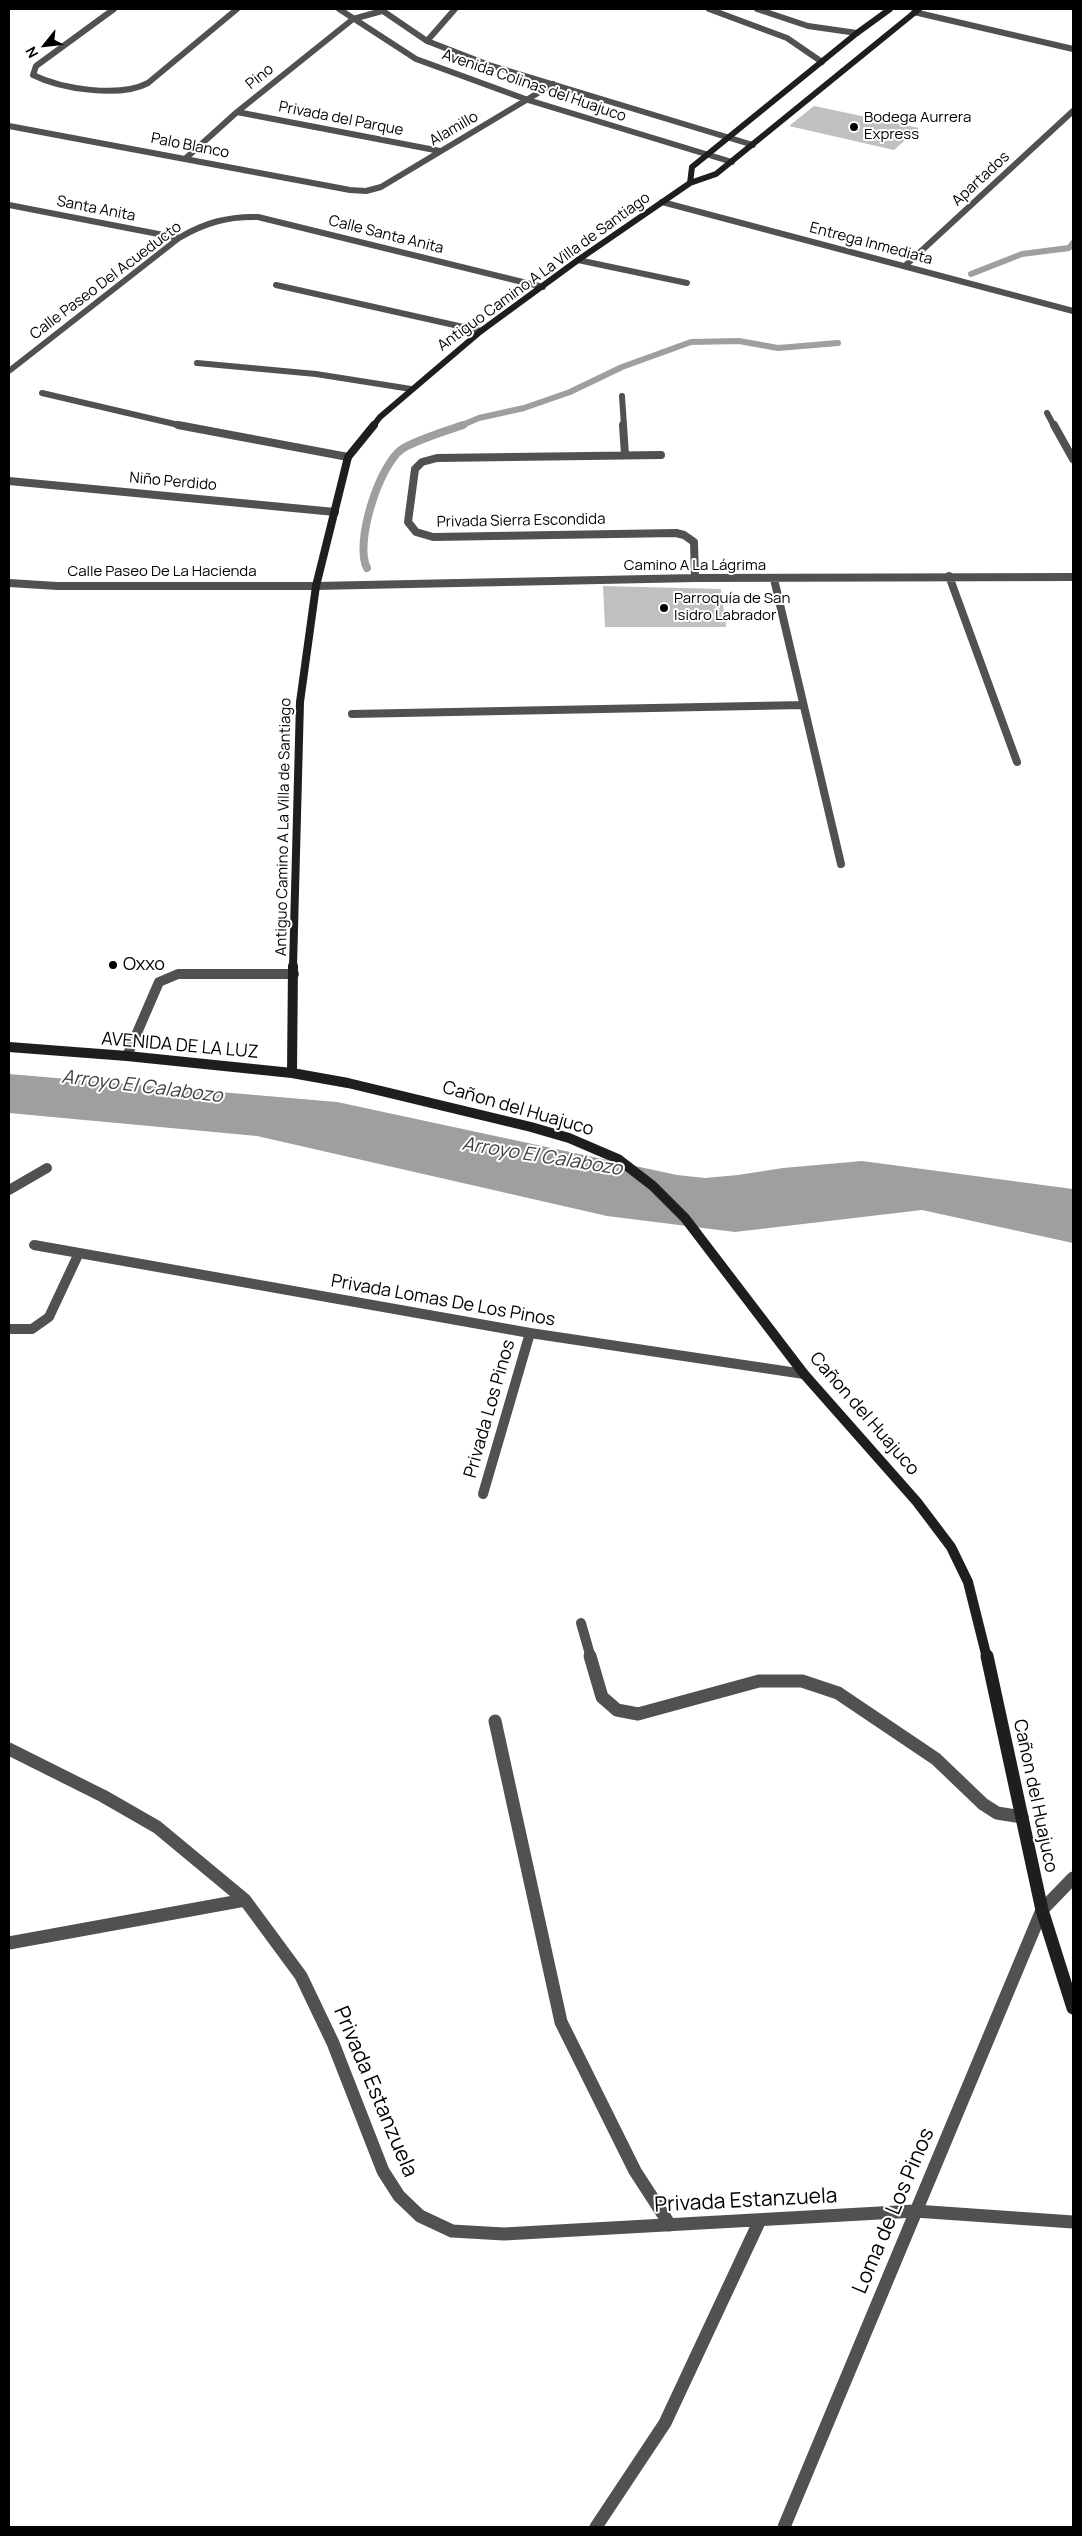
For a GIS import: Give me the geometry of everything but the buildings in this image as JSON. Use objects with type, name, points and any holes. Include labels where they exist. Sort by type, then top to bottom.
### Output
[{"type":"street","points":[[114,9],[36,66],[33,75],[45,80],[110,91],[137,89],[148,83],[237,9]]},
{"type":"street","name":"Avenida Colinas del Huajuco","points":[[339,9],[399,50],[416,59],[528,100],[732,162]]},
{"type":"street","points":[[427,40],[455,9]]},
{"type":"street","points":[[709,9],[787,38],[822,62]]},
{"type":"street","points":[[757,9],[808,26],[857,33]]},
{"type":"street","points":[[690,183],[692,167],[857,33],[890,9]]},
{"type":"street","points":[[353,19],[381,10]]},
{"type":"street","name":"Avenida Colinas del Huajuco","points":[[381,10],[427,40],[489,65],[754,145]]},
{"type":"street","points":[[917,11],[1073,49]]},
{"type":"street","name":"Antiguo Camino A La Villa de Santiago","points":[[292,1073],[295,830],[300,702],[316,586],[348,457],[380,417],[481,331],[578,260],[690,183],[716,174],[917,11]]},
{"type":"street","name":"Pino","points":[[186,158],[237,112],[353,19]]},
{"type":"street","points":[[801,30],[808,26]]},
{"type":"street","points":[[787,38],[794,34]]},
{"type":"street","name":"Alamillo","points":[[366,191],[381,187],[553,84]]},
{"type":"street","name":"Apartados","points":[[906,265],[1073,111]]},
{"type":"street","name":"Privada del Parque","points":[[237,112],[440,151]]},
{"type":"street","name":"Palo Blanco","points":[[9,126],[350,190],[366,191]]},
{"type":"street","name":"Entrega Inmediata","points":[[662,202],[906,265],[1073,311]]},
{"type":"street","name":"Santa Anita","points":[[9,205],[179,238]]},
{"type":"street","name":"Calle Santa Anita","points":[[222,218],[258,217],[543,287]]},
{"type":"street","name":"Calle Paseo Del Acueducto","points":[[9,371],[179,238],[200,225],[222,218]]},
{"type":"street","points":[[578,260],[687,283]]},
{"type":"street","points":[[276,285],[481,331]]},
{"type":"street","points":[[196,362],[316,374],[412,389]]},
{"type":"street","points":[[42,393],[188,427],[348,457]]},
{"type":"street","points":[[622,396],[626,455]]},
{"type":"street","points":[[1047,413],[1073,459]]},
{"type":"street","name":"Privada Sierra Escondida","points":[[661,455],[437,458],[422,462],[415,469],[408,522],[416,532],[432,537],[684,534],[694,542],[695,578]]},
{"type":"street","name":"Niño Perdido","points":[[9,481],[335,512]]},
{"type":"street","points":[[949,576],[1017,762]]},
{"type":"street","name":"Camino A La Lágrima","points":[[316,586],[695,578],[774,579],[949,576],[1073,578]]},
{"type":"street","points":[[774,579],[841,864]]},
{"type":"street","name":"Calle Paseo De La Hacienda","points":[[9,583],[57,586],[316,586]]},
{"type":"street","points":[[352,714],[803,705]]},
{"type":"street","points":[[127,1056],[159,982],[166,977],[178,974],[294,974]]},
{"type":"street","name":"AVENIDA DE LA LUZ","points":[[9,1047],[127,1056],[292,1073],[348,1083]]},
{"type":"street","name":"Cañon del Huajuco","points":[[348,1083],[531,1127],[569,1138],[618,1159],[653,1186],[685,1218],[772,1329],[804,1374],[918,1502],[951,1547],[968,1582],[980,1623],[1042,1910],[1073,2008]]},
{"type":"street","points":[[9,1190],[47,1168]]},
{"type":"street","name":"Privada Lomas De Los Pinos","points":[[34,1245],[78,1255],[530,1333],[804,1374]]},
{"type":"street","points":[[9,1330],[32,1329],[48,1317],[78,1255]]},
{"type":"street","name":"Privada Los Pinos","points":[[483,1494],[530,1333]]},
{"type":"street","points":[[581,1623],[602,1697],[617,1710],[638,1714],[759,1682],[802,1681],[838,1693],[936,1759],[983,1804],[997,1813],[1022,1817]]},
{"type":"street","points":[[495,1721],[561,2022],[635,2171],[670,2225]]},
{"type":"street","name":"Privada Estanzuela","points":[[9,1749],[103,1796],[157,1827],[245,1900],[301,1976],[333,2043],[383,2171],[398,2196],[420,2216],[452,2231],[504,2234],[915,2211],[1073,2222]]},
{"type":"street","points":[[1042,1910],[1073,1878]]},
{"type":"street","points":[[9,1943],[245,1900]]},
{"type":"street","name":"Loma de Los Pinos","points":[[784,2527],[1042,1910]]},
{"type":"street","points":[[596,2527],[665,2423],[760,2220]]},
{"type":"water","name":"Arroyo El Calabozo","points":[[9,1074],[337,1102],[677,1175],[705,1178],[783,1168],[862,1161],[1073,1189],[1073,1243],[922,1210],[735,1232],[607,1216],[257,1136],[9,1113]]},
{"type":"waterway","points":[[971,274],[1022,254],[1069,248],[1073,243]]},
{"type":"waterway","points":[[460,426],[479,418],[524,408],[570,392],[622,367],[691,342],[739,341],[778,348],[838,343]]},
{"type":"waterway","points":[[367,568],[364,557],[366,524],[377,487],[393,458],[408,446],[463,425]]},
{"type":"place","name":"Bodega Aurrera Express","points":[[854,127]]},
{"type":"place","name":"Parroquía de San Isidro Labrador","points":[[664,608]]},
{"type":"place","name":"Oxxo","points":[[113,965]]}]
